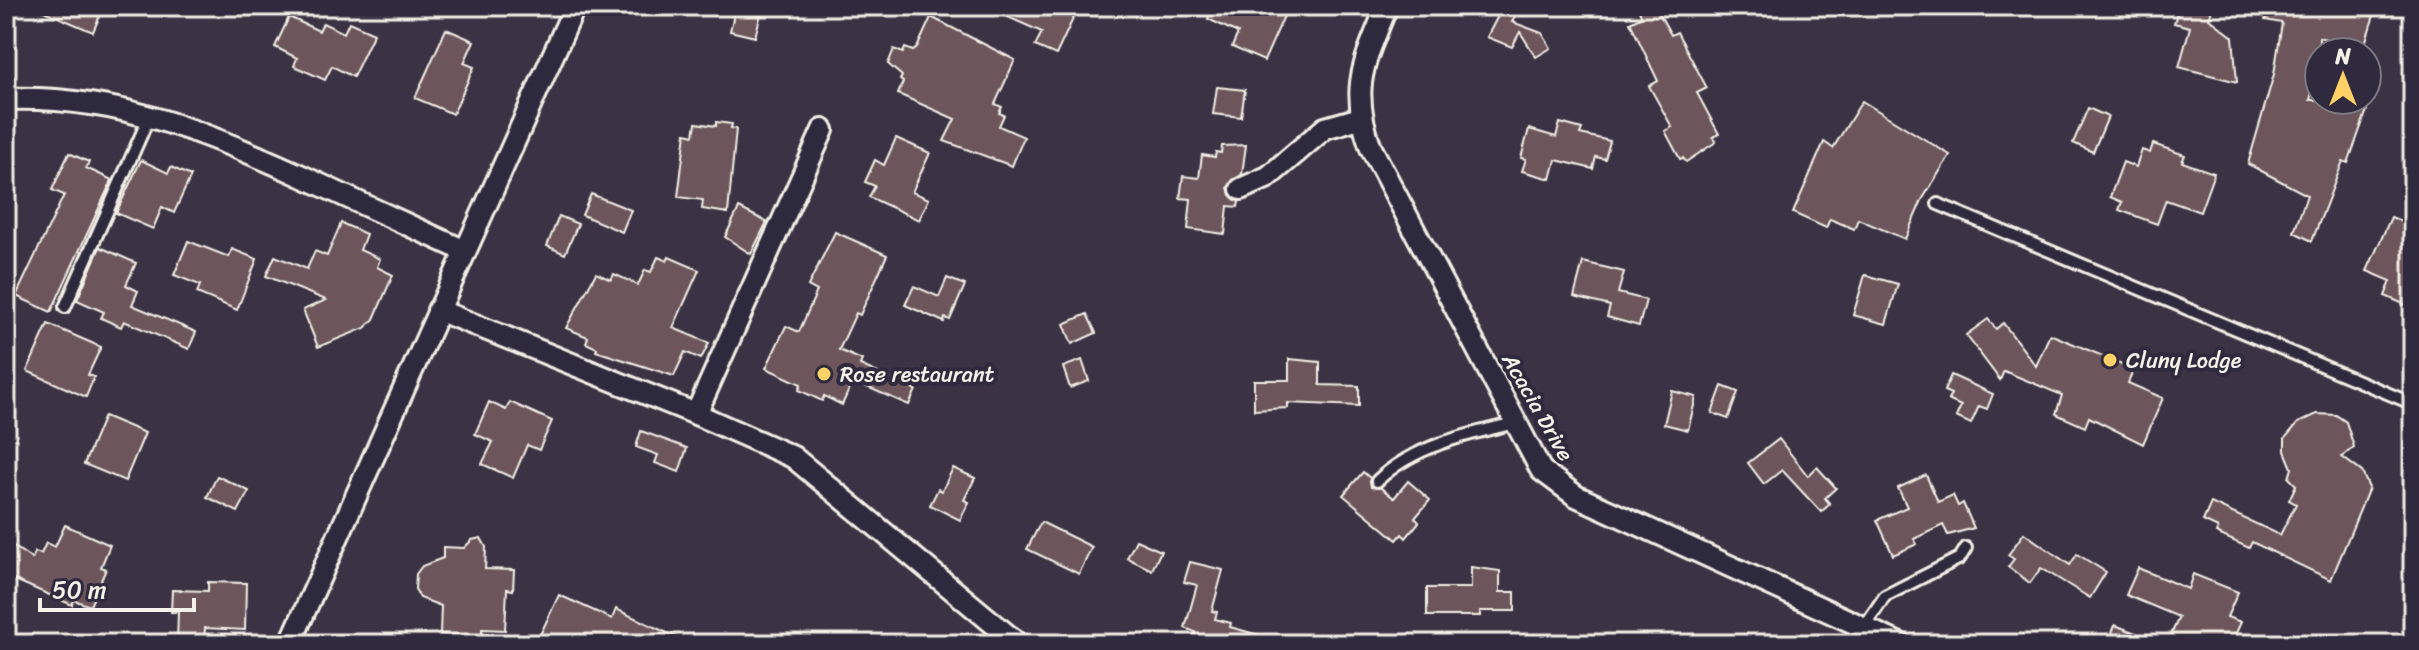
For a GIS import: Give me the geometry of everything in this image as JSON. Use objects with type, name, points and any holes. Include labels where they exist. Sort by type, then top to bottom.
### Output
[{"type":"street","points":[[290,644],[575,6]]},
{"type":"street","name":"Acacia Drive","points":[[1387,6],[1364,63],[1358,90],[1360,118],[1371,148],[1541,470],[1576,496],[1900,644]]},
{"type":"street","points":[[6,99],[98,103],[151,114],[206,133],[465,251]]},
{"type":"street","points":[[1241,189],[1268,177],[1325,128],[1360,118]]},
{"type":"street","points":[[696,414],[823,130]]},
{"type":"street","points":[[438,310],[696,414],[793,457],[1018,644]]},
{"type":"lane","points":[[65,307],[151,114]]},
{"type":"lane","points":[[1938,204],[2413,404]]},
{"type":"lane","points":[[1377,481],[1398,461],[1463,436],[1517,423]]},
{"type":"lane","points":[[1864,627],[1885,596],[1960,558],[1966,548]]},
{"type":"building","points":[[32,6],[104,6],[93,32]]},
{"type":"building","points":[[736,6],[763,6],[755,37],[730,31]]},
{"type":"building","points":[[983,6],[1079,6],[1056,55],[1035,46],[1042,32]]},
{"type":"building","points":[[1213,6],[1264,6],[1284,16],[1264,61],[1232,47],[1238,33],[1208,19]]},
{"type":"building","points":[[1503,6],[1521,6],[1512,22],[1542,33],[1551,48],[1536,57],[1520,32],[1512,47],[1487,37]]},
{"type":"building","points":[[1636,6],[1655,6],[1671,35],[1677,32],[1707,88],[1697,93],[1719,134],[1713,137],[1716,142],[1686,162],[1680,159],[1665,131],[1672,127],[1649,86],[1658,81],[1630,22],[1642,16]]},
{"type":"building","points":[[2179,6],[2212,10],[2209,18],[2233,37],[2237,82],[2179,67],[2190,27],[2174,23]]},
{"type":"building","points":[[2269,6],[2354,6],[2375,12],[2367,36],[2303,36],[2303,116],[2365,116],[2348,163],[2343,161],[2312,241],[2294,232],[2307,195],[2248,164],[2274,74],[2282,23],[2265,20]]},
{"type":"building","points":[[289,17],[319,31],[323,23],[344,33],[349,22],[374,33],[353,77],[332,66],[325,80],[294,66],[297,58],[275,47]]},
{"type":"building","points":[[931,17],[1015,60],[995,104],[1002,107],[999,113],[1004,115],[999,126],[1024,137],[1012,166],[944,141],[955,119],[898,94],[902,76],[888,64],[894,49],[903,53],[905,48],[913,51],[917,48]]},
{"type":"building","points":[[446,29],[474,41],[464,63],[474,67],[453,114],[415,98]]},
{"type":"building","points":[[1217,87],[1245,90],[1241,117],[1213,114]]},
{"type":"building","points":[[1862,101],[1950,155],[1922,200],[1905,239],[1858,219],[1854,229],[1830,219],[1826,228],[1793,213],[1824,142],[1833,148]]},
{"type":"building","points":[[2088,108],[2108,117],[2093,152],[2073,143]]},
{"type":"building","points":[[716,122],[732,124],[731,128],[736,129],[728,213],[702,209],[703,200],[678,197],[686,133],[694,135],[696,123],[716,126]]},
{"type":"building","points":[[1560,123],[1582,129],[1580,134],[1610,141],[1605,159],[1596,157],[1593,169],[1556,160],[1551,179],[1522,171],[1526,159],[1521,158],[1529,129],[1556,137]]},
{"type":"building","points":[[896,138],[930,153],[912,192],[929,199],[919,220],[869,197],[875,186],[865,182],[875,160],[884,165]]},
{"type":"building","points":[[2153,144],[2185,155],[2182,162],[2214,173],[2200,212],[2166,200],[2157,224],[2119,210],[2122,202],[2110,197],[2123,162],[2136,167],[2142,150],[2150,153]]},
{"type":"building","points":[[1246,145],[1242,174],[1228,187],[1230,195],[1239,202],[1238,207],[1228,206],[1225,234],[1188,229],[1191,199],[1180,198],[1183,176],[1199,178],[1202,155],[1215,157],[1216,152],[1221,153],[1222,146]]},
{"type":"building","points":[[69,153],[89,162],[86,168],[112,180],[51,312],[16,296],[64,195],[52,190]]},
{"type":"building","points":[[141,160],[168,173],[171,167],[191,176],[174,213],[162,207],[153,229],[116,213]]},
{"type":"building","points":[[591,194],[631,210],[622,232],[582,215]]},
{"type":"building","points":[[739,208],[767,222],[751,254],[725,237]]},
{"type":"building","points":[[559,216],[578,224],[565,254],[547,246]]},
{"type":"building","points":[[2391,217],[2413,226],[2413,308],[2385,296],[2391,281],[2367,271]]},
{"type":"building","points":[[341,223],[366,234],[360,250],[380,259],[377,267],[393,275],[374,319],[365,328],[318,347],[303,310],[326,300],[266,276],[275,256],[307,269],[315,251],[327,256]]},
{"type":"building","points":[[835,232],[887,255],[860,315],[856,313],[839,350],[862,360],[860,365],[916,390],[909,405],[853,381],[842,405],[824,396],[822,401],[799,390],[801,384],[766,368],[786,326],[799,332],[817,291],[808,286]]},
{"type":"building","points":[[188,241],[229,257],[232,249],[257,259],[237,310],[197,293],[200,285],[174,275]]},
{"type":"building","points":[[100,247],[136,263],[126,285],[138,291],[132,305],[196,332],[189,349],[124,321],[121,327],[101,318],[104,312],[77,300]]},
{"type":"building","points":[[658,257],[667,261],[669,257],[699,270],[673,328],[709,343],[701,359],[685,352],[674,376],[596,351],[597,348],[586,343],[588,337],[566,328],[596,273],[611,280],[614,274],[638,285],[645,270],[651,272]]},
{"type":"building","points":[[1583,262],[1624,272],[1618,293],[1646,300],[1639,326],[1607,317],[1610,306],[1574,297]]},
{"type":"building","points":[[1865,275],[1898,284],[1886,324],[1853,315]]},
{"type":"building","points":[[947,278],[965,285],[950,320],[945,318],[944,322],[905,305],[914,286],[939,297]]},
{"type":"building","points":[[1087,314],[1096,333],[1072,344],[1064,324]]},
{"type":"building","points":[[1988,319],[1996,329],[2003,323],[2036,366],[2050,334],[2134,369],[2128,383],[2163,398],[2143,444],[2089,417],[2085,427],[2056,414],[2062,395],[2004,371],[2000,380],[1966,335]]},
{"type":"building","points":[[48,324],[101,347],[88,375],[94,377],[86,397],[27,371]]},
{"type":"building","points":[[1289,359],[1320,362],[1320,385],[1359,386],[1359,406],[1288,403],[1288,408],[1254,410],[1254,380],[1289,380]]},
{"type":"building","points":[[1082,360],[1089,381],[1070,388],[1063,367]]},
{"type":"building","points":[[1951,375],[1993,394],[1987,409],[1979,406],[1971,424],[1956,417],[1961,406],[1948,400],[1951,394],[1944,391]]},
{"type":"building","points":[[1722,386],[1738,392],[1728,419],[1712,413]]},
{"type":"building","points":[[1672,391],[1696,397],[1688,430],[1664,424]]},
{"type":"building","points":[[489,402],[506,410],[510,402],[552,421],[539,450],[527,445],[513,478],[482,464],[493,442],[475,434]]},
{"type":"building","points":[[2317,414],[2336,415],[2346,422],[2354,447],[2342,457],[2362,472],[2369,488],[2331,580],[2252,542],[2249,548],[2216,533],[2218,528],[2203,521],[2211,503],[2280,535],[2296,504],[2289,500],[2296,485],[2289,478],[2292,468],[2285,451],[2285,438],[2298,423]]},
{"type":"building","points":[[104,416],[145,433],[125,481],[84,464]]},
{"type":"building","points":[[641,431],[687,448],[679,472],[655,463],[658,455],[636,447]]},
{"type":"building","points":[[1779,439],[1808,476],[1817,467],[1836,488],[1825,498],[1830,504],[1821,512],[1782,470],[1764,484],[1748,463]]},
{"type":"building","points":[[953,468],[975,478],[964,500],[969,502],[960,520],[930,505],[938,489],[942,491]]},
{"type":"building","points":[[1363,472],[1370,478],[1371,487],[1381,488],[1394,498],[1408,481],[1430,500],[1415,518],[1419,522],[1406,538],[1402,534],[1397,540],[1343,495]]},
{"type":"building","points":[[1926,475],[1938,502],[1953,495],[1958,506],[1963,503],[1974,528],[1948,535],[1943,525],[1914,539],[1917,544],[1893,555],[1877,520],[1907,507],[1898,488]]},
{"type":"building","points":[[217,476],[249,491],[238,512],[207,497]]},
{"type":"building","points":[[1041,522],[1092,547],[1079,574],[1027,549]]},
{"type":"building","points":[[65,525],[110,545],[101,567],[106,569],[90,606],[74,600],[72,605],[6,576],[6,541],[32,559],[35,552],[41,554],[46,543],[55,547]]},
{"type":"building","points":[[2024,533],[2070,565],[2077,554],[2106,572],[2090,598],[2041,568],[2030,583],[2008,567],[2014,559],[2008,555]]},
{"type":"building","points":[[481,538],[486,547],[485,569],[514,570],[513,590],[507,589],[505,630],[482,629],[482,636],[440,634],[441,606],[420,598],[415,589],[416,574],[422,566],[443,558],[443,547],[464,548],[472,540]]},
{"type":"building","points":[[1136,540],[1161,551],[1152,570],[1127,558]]},
{"type":"building","points":[[1190,562],[1223,570],[1212,611],[1217,612],[1215,619],[1231,623],[1230,627],[1273,639],[1272,644],[1192,644],[1195,632],[1185,628],[1197,585],[1184,582]]},
{"type":"building","points":[[1471,567],[1500,571],[1500,592],[1515,592],[1515,611],[1480,611],[1480,616],[1427,616],[1427,588],[1471,588]]},
{"type":"building","points":[[2138,568],[2188,589],[2193,574],[2238,592],[2227,617],[2241,622],[2231,644],[2167,644],[2179,617],[2126,595]]},
{"type":"building","points":[[208,582],[246,583],[245,630],[205,628],[204,644],[177,643],[178,612],[171,612],[172,590],[208,591]]},
{"type":"building","points":[[559,595],[612,619],[616,609],[691,644],[553,644],[539,637]]},
{"type":"building","points":[[2115,625],[2161,643],[2161,644],[2108,644]]},
{"type":"place","name":"Cluny Lodge","points":[[2110,360]]},
{"type":"place","name":"Rose restaurant","points":[[824,374]]}]
